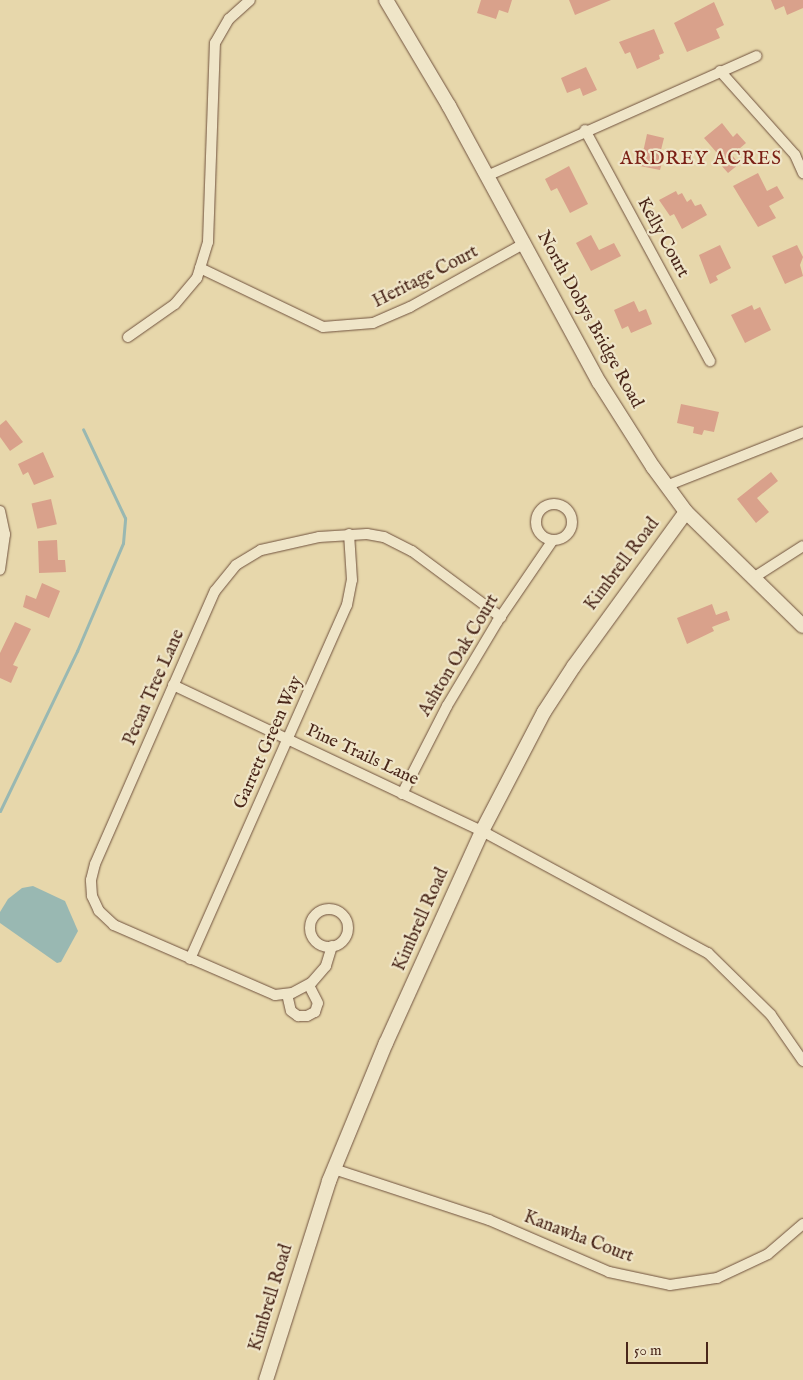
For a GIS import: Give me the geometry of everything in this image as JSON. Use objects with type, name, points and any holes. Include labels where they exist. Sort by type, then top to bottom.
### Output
[{"type":"street","points":[[128,337],[175,304],[197,278],[208,242],[216,43],[230,19],[250,0]]},
{"type":"street","name":"North Dobys Bridge Road","points":[[386,0],[525,243],[599,382],[666,486],[686,512],[803,626]]},
{"type":"street","points":[[487,176],[585,130],[756,56]]},
{"type":"street","points":[[720,71],[795,155],[803,173]]},
{"type":"street","name":"Kelly Court","points":[[585,130],[710,361]]},
{"type":"street","name":"Heritage Court","points":[[200,268],[322,327],[340,326],[373,323],[410,307],[525,243]]},
{"type":"street","points":[[666,486],[803,432]]},
{"type":"street","points":[[0,511],[5,534],[0,570]]},
{"type":"street","name":"Kimbrell Road","points":[[266,1380],[334,1169],[386,1043],[482,831],[544,712],[574,666],[686,512]]},
{"type":"street","name":"Pecan Tree Lane","points":[[286,994],[266,992],[114,924],[99,911],[91,888],[95,864],[215,591],[236,566],[261,550],[281,544],[349,534],[367,534],[397,542],[501,617]]},
{"type":"street","name":"Garrett Green Way","points":[[190,959],[288,740],[350,594],[349,534]]},
{"type":"street","name":"Ashton Oak Court","points":[[402,794],[447,706],[501,617],[553,540]]},
{"type":"street","points":[[753,578],[803,546]]},
{"type":"street","name":"Pine Trails Lane","points":[[173,685],[482,831]]},
{"type":"street","points":[[482,831],[708,953],[771,1015],[803,1061]]},
{"type":"street","points":[[309,984],[317,998],[317,1008],[307,1016],[294,1014],[286,994],[309,984],[326,966],[332,946]]},
{"type":"street","name":"Kanawha Court","points":[[334,1169],[489,1220],[609,1272],[670,1285],[717,1278],[768,1254],[803,1224]]},
{"type":"water","points":[[33,886],[65,901],[78,931],[61,962],[57,963],[0,923],[0,912],[8,899],[22,888]]},
{"type":"building","points":[[481,0],[512,0],[508,13],[499,10],[496,19],[477,13]]},
{"type":"building","points":[[569,0],[611,0],[575,15]]},
{"type":"building","points":[[771,0],[803,0],[803,8],[787,15],[784,6],[775,10]]},
{"type":"building","points":[[714,2],[724,25],[716,29],[720,38],[687,52],[674,23]]},
{"type":"building","points":[[654,29],[664,53],[659,55],[660,59],[637,69],[630,52],[625,54],[619,42]]},
{"type":"building","points":[[586,67],[597,90],[583,96],[580,88],[567,93],[561,78]]},
{"type":"building","points":[[722,123],[733,137],[737,133],[746,143],[732,155],[739,164],[728,173],[720,164],[724,161],[704,138]]},
{"type":"building","points":[[647,134],[664,138],[659,158],[663,159],[660,170],[640,166]]},
{"type":"building","points":[[569,166],[588,204],[570,213],[557,188],[551,191],[545,179]]},
{"type":"building","points":[[758,173],[767,191],[777,186],[784,198],[769,206],[776,218],[758,227],[733,186]]},
{"type":"building","points":[[676,191],[678,195],[682,193],[687,202],[691,199],[695,206],[701,204],[707,215],[682,229],[674,214],[670,216],[659,200]]},
{"type":"building","points":[[591,235],[599,250],[614,243],[621,256],[591,271],[576,243]]},
{"type":"building","points":[[720,245],[731,268],[716,276],[718,280],[710,284],[699,255]]},
{"type":"building","points":[[797,245],[803,257],[800,265],[803,276],[785,284],[772,256]]},
{"type":"building","points":[[634,301],[639,312],[646,309],[652,324],[631,333],[628,326],[622,329],[614,310]]},
{"type":"building","points":[[752,305],[754,310],[760,307],[771,330],[745,343],[731,315]]},
{"type":"building","points":[[681,404],[719,412],[714,432],[704,430],[702,435],[693,433],[694,427],[677,423]]},
{"type":"building","points":[[6,420],[23,442],[10,451],[0,437],[0,425]]},
{"type":"building","points":[[43,452],[54,477],[34,485],[28,472],[23,475],[18,464]]},
{"type":"building","points":[[771,472],[778,481],[757,498],[769,512],[756,523],[737,499]]},
{"type":"building","points":[[51,499],[57,524],[37,529],[32,503]]},
{"type":"building","points":[[57,540],[58,560],[65,560],[66,572],[39,573],[38,541]]},
{"type":"building","points":[[42,583],[60,591],[49,618],[23,607],[26,595],[36,599]]},
{"type":"building","points":[[712,604],[716,615],[727,611],[730,620],[712,627],[714,631],[687,644],[677,618]]},
{"type":"building","points":[[15,622],[31,629],[13,665],[18,667],[11,683],[0,678],[0,653]]},
{"type":"waterway","points":[[0,811],[77,651],[123,543],[125,518],[83,429]]},
{"type":"district","name":"ARDREY ACRES","points":[[701,160]]}]
